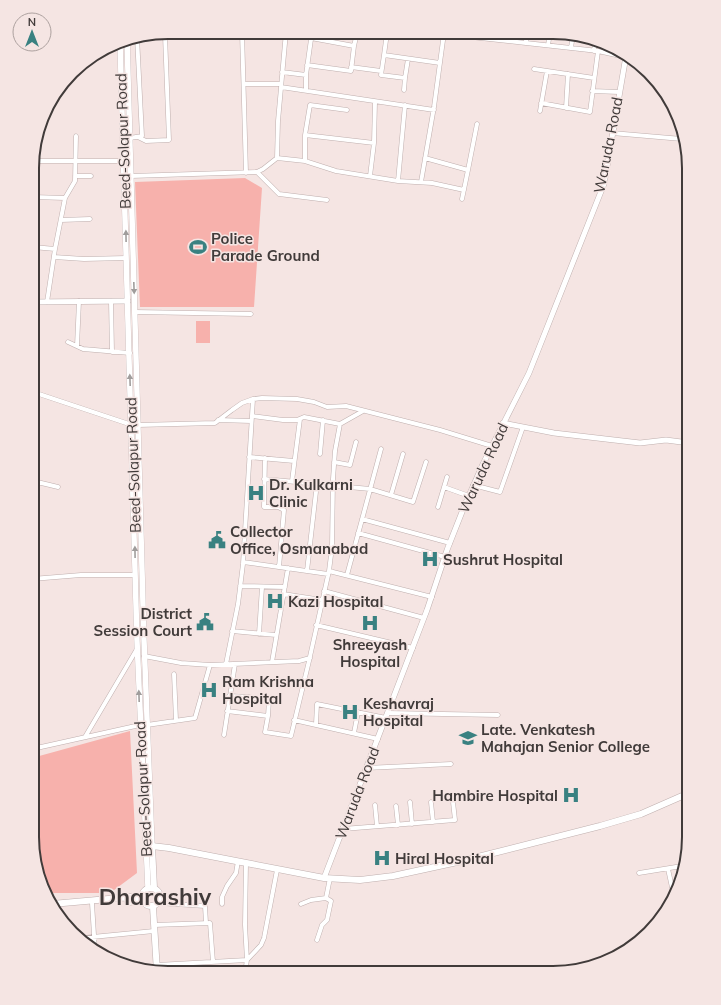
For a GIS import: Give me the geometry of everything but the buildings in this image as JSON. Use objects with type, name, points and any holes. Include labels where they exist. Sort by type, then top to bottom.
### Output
[{"type":"main road","name":"Beed-Solapur Road","points":[[127,46],[135,312],[135,575],[137,648],[152,846]]},
{"type":"main road","name":"Beed-Solapur Road","points":[[120,48],[126,258],[135,425],[144,656],[143,725],[151,888]]},
{"type":"main road","points":[[151,888],[152,846],[169,848],[277,870],[327,878],[360,880],[393,876],[462,861],[634,816],[682,796]]},
{"type":"main road","points":[[151,888],[143,892],[142,899],[147,906],[156,905]]},
{"type":"main road","points":[[151,888],[160,894],[160,900],[156,905],[154,928],[157,965]]},
{"type":"main road","points":[[58,905],[142,899]]},
{"type":"main road","points":[[58,905],[142,899]]},
{"type":"street","points":[[138,137],[146,141],[169,140],[165,39]]},
{"type":"street","points":[[242,39],[246,173]]},
{"type":"street","points":[[277,158],[285,39]]},
{"type":"street","points":[[306,90],[306,75],[311,39]]},
{"type":"street","points":[[316,39],[354,46]]},
{"type":"street","points":[[307,65],[351,71],[355,39]]},
{"type":"street","points":[[386,39],[381,76],[405,78]]},
{"type":"street","points":[[421,182],[434,110],[443,39]]},
{"type":"street","points":[[496,39],[614,54]]},
{"type":"street","points":[[526,39],[526,43]]},
{"type":"street","points":[[548,45],[549,39]]},
{"type":"street","points":[[571,48],[572,40]]},
{"type":"street","points":[[130,138],[142,136],[137,43]]},
{"type":"street","points":[[540,103],[590,112],[594,78],[595,46]]},
{"type":"street","points":[[384,55],[440,63]]},
{"type":"street","points":[[404,90],[408,59]]},
{"type":"street","name":"Waruda Road","points":[[327,878],[343,829],[413,648],[450,543],[473,485],[528,373],[604,184],[624,60]]},
{"type":"street","points":[[351,67],[381,71]]},
{"type":"street","points":[[534,69],[594,78]]},
{"type":"street","points":[[540,111],[540,103],[547,71]]},
{"type":"street","points":[[282,72],[306,75]]},
{"type":"street","points":[[566,108],[568,74]]},
{"type":"street","points":[[244,84],[281,85],[375,102],[434,110]]},
{"type":"street","points":[[592,91],[619,92]]},
{"type":"street","points":[[370,176],[374,143],[375,102]]},
{"type":"street","points":[[304,161],[305,135],[310,105],[347,110]]},
{"type":"street","points":[[398,181],[405,105]]},
{"type":"street","points":[[462,199],[477,124]]},
{"type":"street","points":[[612,133],[679,139]]},
{"type":"street","points":[[305,135],[374,143]]},
{"type":"street","points":[[47,302],[65,198],[75,181],[76,136]]},
{"type":"street","points":[[131,176],[257,172],[277,158],[304,161],[336,171],[398,181],[432,183],[464,190]]},
{"type":"street","points":[[425,158],[468,170]]},
{"type":"street","points":[[39,161],[124,161]]},
{"type":"street","points":[[257,172],[278,194],[327,200]]},
{"type":"street","points":[[75,176],[91,176]]},
{"type":"street","points":[[39,196],[65,198]]},
{"type":"street","points":[[61,220],[90,219]]},
{"type":"street","points":[[39,248],[55,249]]},
{"type":"street","points":[[54,257],[84,259],[126,258]]},
{"type":"street","points":[[77,346],[79,301]]},
{"type":"street","points":[[111,301],[112,352]]},
{"type":"street","points":[[39,302],[128,301]]},
{"type":"street","points":[[135,312],[251,314]]},
{"type":"street","points":[[68,342],[83,349],[130,353]]},
{"type":"street","points":[[39,394],[135,425],[215,423],[232,410],[253,399],[297,399],[314,402],[327,407],[346,406],[440,430],[492,446]]},
{"type":"street","points":[[226,664],[243,562],[253,399]]},
{"type":"street","points":[[252,416],[283,420],[297,420],[304,417],[340,424],[363,411]]},
{"type":"street","points":[[292,481],[300,419]]},
{"type":"street","points":[[218,420],[251,421]]},
{"type":"street","points":[[320,454],[323,420]]},
{"type":"street","points":[[504,423],[574,436],[640,443],[666,440],[682,442]]},
{"type":"street","points":[[229,696],[269,700],[265,732],[290,736],[310,658],[328,572],[332,547],[334,462],[340,424]]},
{"type":"street","points":[[473,485],[500,492],[523,427]]},
{"type":"street","points":[[334,462],[350,465],[356,442]]},
{"type":"street","points":[[347,575],[381,449]]},
{"type":"street","points":[[391,495],[403,454]]},
{"type":"street","points":[[249,457],[294,461]]},
{"type":"street","points":[[265,458],[264,507],[278,507],[284,510],[279,567]]},
{"type":"street","points":[[264,479],[370,489],[413,502],[426,462]]},
{"type":"street","points":[[438,507],[447,476]]},
{"type":"street","points":[[39,483],[58,487]]},
{"type":"street","points":[[307,571],[317,483]]},
{"type":"street","points":[[444,487],[469,496]]},
{"type":"street","points":[[362,519],[450,543]]},
{"type":"street","points":[[358,533],[445,557]]},
{"type":"street","points":[[243,562],[347,575],[432,597]]},
{"type":"street","points":[[272,662],[288,568]]},
{"type":"street","points":[[39,578],[81,575],[135,575]]},
{"type":"street","points":[[240,586],[285,587]]},
{"type":"street","points":[[259,634],[262,587]]},
{"type":"street","points":[[324,591],[424,618]]},
{"type":"street","points":[[283,594],[322,600]]},
{"type":"street","points":[[316,624],[413,648]]},
{"type":"street","points":[[232,631],[276,636]]},
{"type":"street","points":[[85,737],[137,648]]},
{"type":"street","points":[[144,656],[181,663],[210,666],[299,661],[310,658]]},
{"type":"street","points":[[224,735],[235,664]]},
{"type":"street","points":[[39,747],[143,725],[195,718],[210,666]]},
{"type":"street","points":[[174,674],[176,720]]},
{"type":"street","points":[[316,724],[317,704],[387,716],[498,715]]},
{"type":"street","points":[[227,712],[268,716]]},
{"type":"street","points":[[354,733],[358,712]]},
{"type":"street","points":[[294,720],[378,739]]},
{"type":"street","points":[[366,768],[451,764]]},
{"type":"street","points":[[410,802],[412,824]]},
{"type":"street","points":[[431,802],[433,822]]},
{"type":"street","points":[[343,829],[455,820],[453,802]]},
{"type":"street","points":[[375,805],[377,826]]},
{"type":"street","points":[[396,806],[398,825]]},
{"type":"street","points":[[222,904],[222,897],[227,886],[236,873],[238,862]]},
{"type":"street","points":[[246,863],[246,966]]},
{"type":"street","points":[[639,873],[679,866]]},
{"type":"street","points":[[668,868],[672,887]]},
{"type":"street","points":[[181,966],[247,960],[258,948],[264,938],[277,870]]},
{"type":"street","points":[[326,898],[327,878]]},
{"type":"street","points":[[301,904],[312,900],[326,898],[331,901],[327,920],[322,925],[317,940]]},
{"type":"street","points":[[92,903],[94,943]]},
{"type":"street","points":[[156,905],[205,906],[206,923]]},
{"type":"street","points":[[87,937],[154,928],[210,923],[213,962]]},
{"type":"shaded area","name":"Police Parade Ground","points":[[245,178],[262,188],[254,307],[140,307],[135,182]]},
{"type":"shaded area","points":[[196,321],[210,321],[210,343],[196,343]]},
{"type":"shaded area","points":[[130,731],[137,873],[110,893],[52,893],[46,879],[40,854],[39,756]]},
{"type":"place","name":"Police Parade Ground","points":[[198,247]]},
{"type":"place","name":"Dr. Kulkarni Clinic","points":[[256,493]]},
{"type":"place","name":"Collector Office, Osmanabad","points":[[217,540]]},
{"type":"place","name":"Sushrut Hospital","points":[[430,559]]},
{"type":"place","name":"Kazi Hospital","points":[[275,601]]},
{"type":"place","name":"District Session Court","points":[[205,622]]},
{"type":"place","name":"Shreeyash Hospital","points":[[370,623]]},
{"type":"place","name":"Ram Krishna Hospital","points":[[209,690]]},
{"type":"place","name":"Keshavraj Hospital","points":[[350,712]]},
{"type":"place","name":"Late. Venkatesh Mahajan Senior College","points":[[468,738]]},
{"type":"place","name":"Hambire Hospital","points":[[571,795]]},
{"type":"place","name":"Hiral Hospital","points":[[382,858]]},
{"type":"district","name":"Dharashiv","points":[[155,896]]}]
